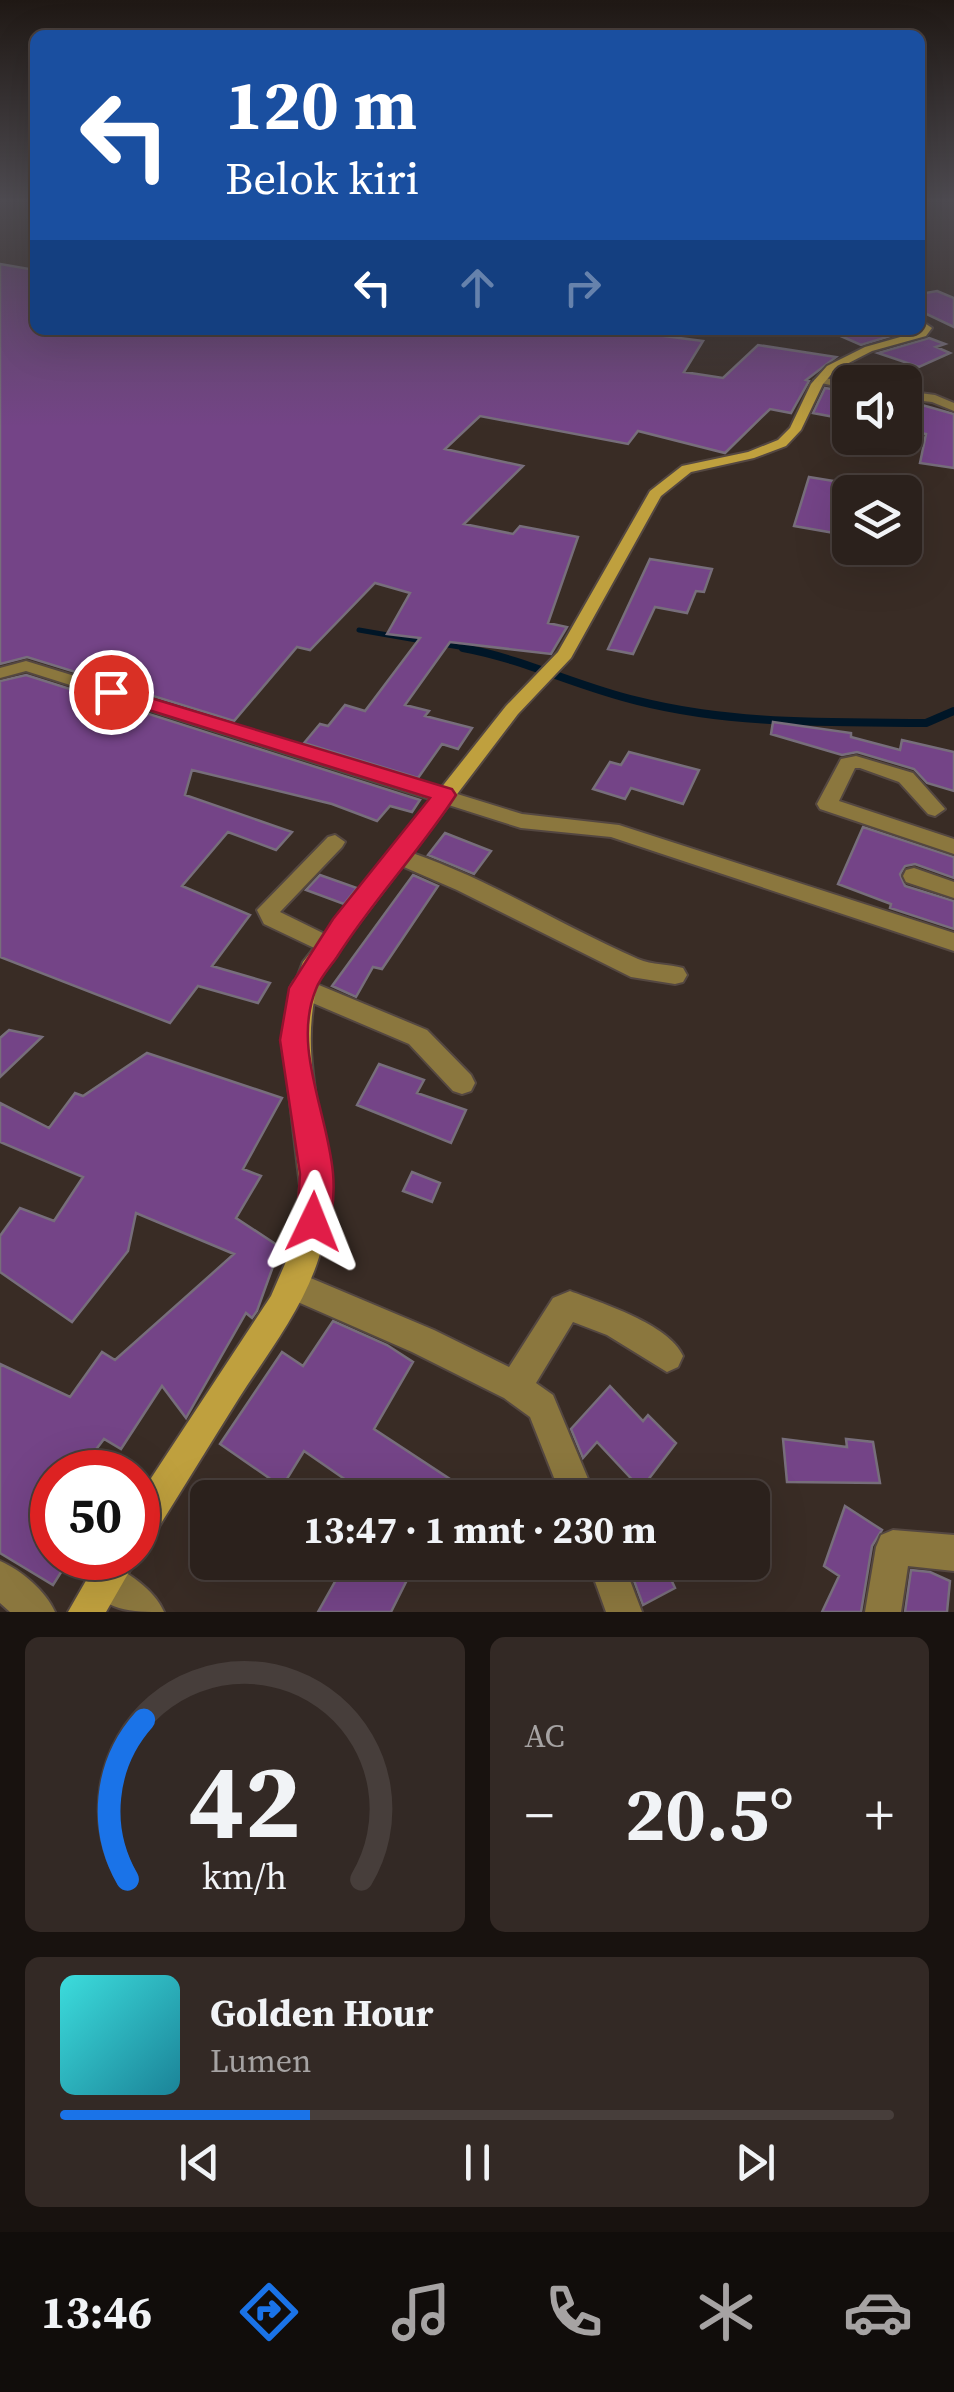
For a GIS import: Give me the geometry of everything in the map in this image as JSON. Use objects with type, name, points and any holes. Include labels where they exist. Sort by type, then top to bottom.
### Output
[{"type":"main road","points":[[160,1495],[294,1286],[313,1222],[316,1174],[294,1040],[302,988],[329,946],[444,795],[580,632],[655,494],[666,481],[692,466],[782,443],[830,369],[919,335]]},
{"type":"main road","points":[[86,1612],[105,1580]]},
{"type":"street","points":[[820,380],[832,382]]},
{"type":"street","points":[[936,399],[954,390]]},
{"type":"street","points":[[922,397],[954,407]]},
{"type":"street","points":[[0,673],[26,666],[521,820],[612,830],[954,942]]},
{"type":"street","points":[[935,809],[903,773],[856,761],[848,762],[827,804],[954,847]]},
{"type":"street","points":[[329,946],[272,918],[268,910],[334,842]]},
{"type":"street","points":[[397,856],[466,884],[639,970],[675,975]]},
{"type":"street","points":[[914,876],[954,890]]},
{"type":"street","points":[[302,988],[418,1036],[462,1082]]},
{"type":"street","points":[[294,1286],[423,1342],[516,1388],[542,1406],[572,1480]]},
{"type":"street","points":[[516,1388],[564,1309],[570,1306],[616,1324],[667,1356]]},
{"type":"street","points":[[884,1612],[893,1547],[954,1553]]},
{"type":"street","points":[[0,1579],[37,1612]]},
{"type":"street","points":[[121,1580],[146,1612]]},
{"type":"street","points":[[611,1580],[624,1612]]},
{"type":"building","points":[[0,277],[30,277],[30,335],[656,335],[703,341],[684,372],[723,378],[758,345],[836,357],[806,380],[809,381],[791,413],[770,409],[725,453],[638,431],[628,444],[480,416],[445,449],[523,466],[464,524],[513,534],[520,526],[578,537],[548,623],[567,627],[551,654],[450,642],[405,705],[429,711],[425,716],[472,728],[458,749],[442,744],[418,778],[304,743],[320,724],[328,726],[345,705],[365,711],[420,638],[387,634],[410,593],[375,583],[310,650],[297,647],[234,721],[27,657],[0,664]]},
{"type":"building","points":[[937,291],[954,298],[954,327],[925,313],[925,293]]},
{"type":"building","points":[[838,335],[894,335],[861,345]]},
{"type":"building","points":[[929,338],[945,344],[936,347],[950,353],[922,366],[878,353]]},
{"type":"building","points":[[825,388],[832,389],[832,417],[813,413]]},
{"type":"building","points":[[922,405],[954,414],[954,468],[920,463],[926,434],[922,433]]},
{"type":"building","points":[[809,477],[832,481],[832,533],[794,526]]},
{"type":"building","points":[[650,559],[712,569],[704,592],[696,591],[687,613],[655,607],[633,654],[608,649]]},
{"type":"building","points":[[26,675],[420,800],[412,812],[390,806],[377,821],[332,804],[192,770],[185,795],[292,832],[276,850],[228,832],[182,886],[250,915],[212,966],[270,983],[258,1003],[198,986],[170,1023],[0,957],[0,681]]},
{"type":"building","points":[[773,722],[851,733],[851,737],[900,750],[902,740],[954,752],[954,791],[927,783],[914,769],[857,752],[842,755],[771,734]]},
{"type":"building","points":[[629,752],[699,770],[683,804],[631,788],[625,799],[593,789],[610,762],[621,765]]},
{"type":"building","points":[[863,827],[954,857],[954,878],[915,864],[905,866],[900,874],[905,886],[954,901],[954,929],[890,908],[891,904],[838,884]]},
{"type":"building","points":[[445,833],[491,851],[474,874],[428,855]]},
{"type":"building","points":[[320,875],[357,888],[344,904],[306,890]]},
{"type":"building","points":[[413,875],[438,886],[382,969],[373,967],[356,997],[332,986]]},
{"type":"building","points":[[9,1030],[42,1037],[0,1077],[0,1038]]},
{"type":"building","points":[[147,1053],[282,1098],[243,1169],[261,1176],[236,1218],[280,1247],[257,1311],[252,1318],[246,1313],[186,1418],[162,1386],[121,1449],[104,1439],[96,1450],[30,1450],[30,1571],[0,1553],[0,1364],[70,1397],[102,1352],[115,1360],[234,1254],[136,1213],[128,1251],[72,1322],[0,1272],[0,1236],[20,1208],[54,1221],[83,1177],[0,1142],[0,1103],[49,1128],[75,1093],[83,1096]]},
{"type":"building","points":[[379,1064],[424,1080],[417,1093],[466,1110],[451,1143],[357,1105]]},
{"type":"building","points":[[412,1172],[440,1183],[432,1202],[403,1191]]},
{"type":"building","points":[[333,1321],[387,1345],[413,1362],[374,1429],[451,1480],[346,1480],[304,1451],[286,1480],[272,1480],[220,1444],[282,1352],[303,1366]]},
{"type":"building","points":[[610,1386],[643,1421],[648,1415],[676,1443],[648,1480],[633,1480],[597,1442],[583,1458],[571,1429]]},
{"type":"building","points":[[783,1439],[847,1447],[846,1439],[873,1442],[880,1483],[787,1482]]},
{"type":"building","points":[[845,1506],[882,1530],[872,1546],[861,1612],[822,1612],[839,1576],[824,1566]]},
{"type":"building","points":[[911,1570],[930,1572],[950,1581],[947,1612],[905,1612]]},
{"type":"building","points":[[336,1580],[407,1580],[391,1612],[318,1612]]},
{"type":"building","points":[[634,1580],[671,1580],[675,1588],[643,1605]]},
{"type":"waterway","points":[[359,630],[428,642]]},
{"type":"waterway","points":[[442,644],[477,650]]},
{"type":"waterway","points":[[463,648],[616,695],[710,714],[781,721],[926,723],[954,711]]},
{"type":"route","points":[[111,692],[444,795],[342,926],[302,988],[294,1040],[316,1174],[313,1222]]}]
